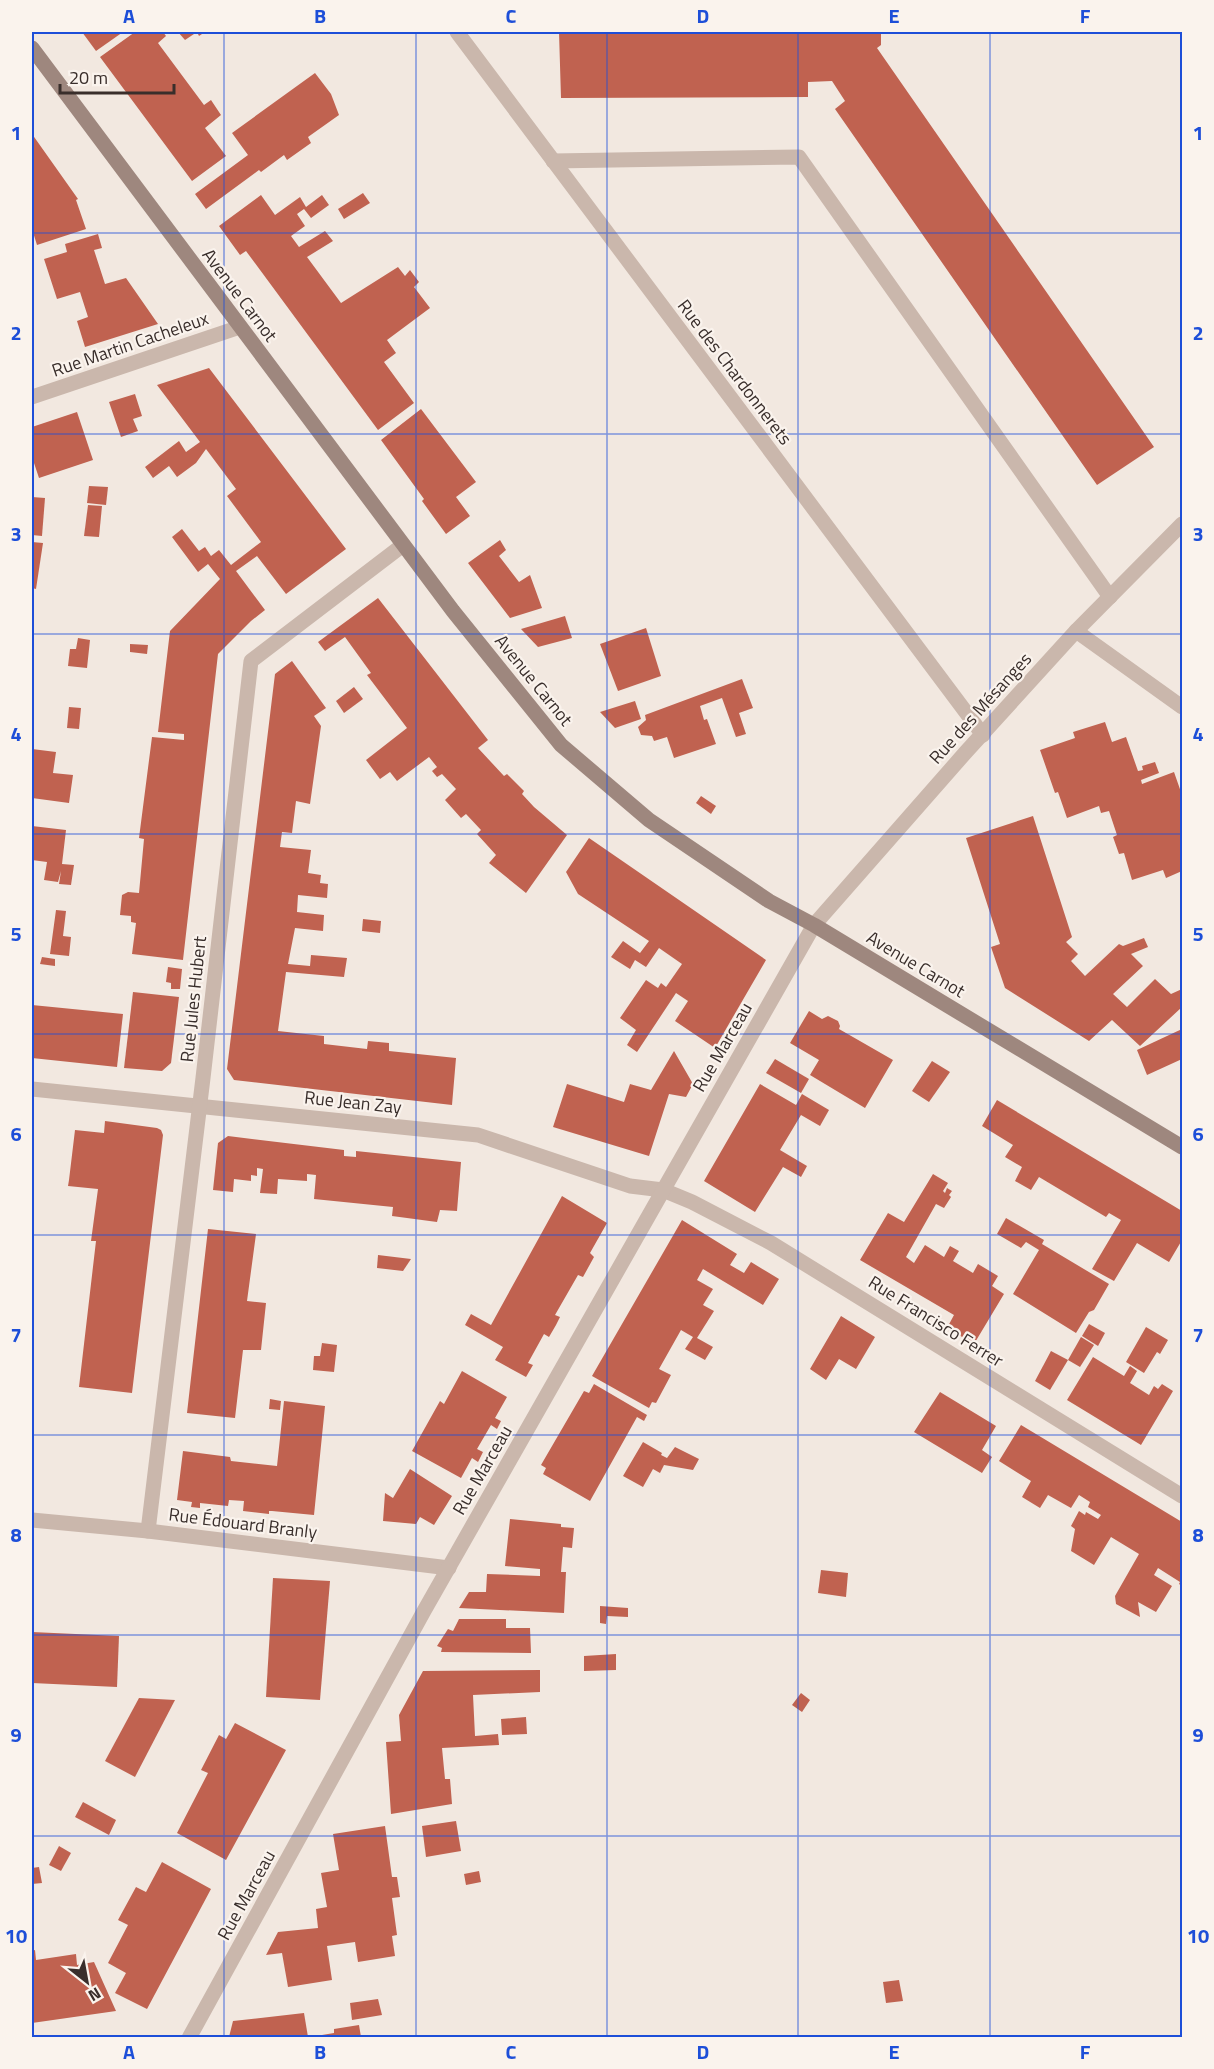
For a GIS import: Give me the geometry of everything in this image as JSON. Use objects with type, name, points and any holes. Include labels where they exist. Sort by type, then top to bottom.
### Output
[{"type":"main road","name":"Avenue Carnot","points":[[32,48],[453,611],[561,744],[649,820],[769,901],[814,925],[1182,1147]]},
{"type":"street","name":"Rue des Chardonnerets","points":[[457,32],[983,735]]},
{"type":"street","points":[[553,161],[800,157],[1110,597]]},
{"type":"street","name":"Rue Martin Cacheleux","points":[[32,397],[240,327]]},
{"type":"street","name":"Rue des Mésanges","points":[[814,925],[1076,631],[1182,524]]},
{"type":"street","name":"Rue Jules Hubert","points":[[148,1531],[251,661],[403,545]]},
{"type":"street","points":[[1076,631],[1182,707]]},
{"type":"street","name":"Rue Marceau","points":[[189,2037],[449,1568],[814,925]]},
{"type":"street","name":"Rue Jean Zay","points":[[32,1089],[478,1135],[630,1186],[663,1190]]},
{"type":"street","name":"Rue Francisco Ferrer","points":[[663,1190],[692,1202],[771,1243],[1182,1496]]},
{"type":"street","name":"Rue Édouard Branly","points":[[32,1520],[148,1531],[449,1568]]},
{"type":"building","points":[[82,32],[123,32],[96,51]]},
{"type":"building","points":[[135,32],[163,32],[166,36],[158,43],[204,105],[211,100],[221,115],[205,128],[226,156],[192,181],[100,57]]},
{"type":"building","points":[[178,32],[197,32],[185,40]]},
{"type":"building","points":[[559,32],[881,32],[881,45],[877,48],[1154,447],[1097,485],[835,109],[845,101],[832,81],[808,82],[808,97],[561,98]]},
{"type":"building","points":[[315,73],[331,94],[339,115],[308,137],[311,143],[287,160],[284,155],[261,172],[259,170],[206,209],[195,194],[248,155],[232,133]]},
{"type":"building","points":[[32,134],[78,199],[76,200],[86,229],[37,245],[32,229]]},
{"type":"building","points":[[363,193],[370,203],[344,219],[338,209]]},
{"type":"building","points":[[261,195],[275,215],[300,197],[306,207],[322,195],[329,205],[311,218],[304,209],[297,214],[305,226],[291,236],[299,247],[325,231],[333,241],[307,257],[341,303],[398,267],[405,276],[410,270],[419,282],[414,287],[430,308],[387,340],[396,353],[384,362],[414,403],[378,430],[246,251],[240,255],[219,226]]},
{"type":"building","points":[[98,234],[102,248],[94,250],[105,284],[126,278],[158,324],[85,347],[77,321],[88,317],[80,292],[57,299],[44,259],[67,252],[65,244]]},
{"type":"building","points":[[209,368],[346,549],[286,594],[257,556],[236,571],[265,610],[218,654],[183,960],[132,954],[136,923],[131,922],[131,916],[120,915],[122,895],[128,892],[139,893],[144,839],[139,838],[152,737],[184,740],[184,734],[158,732],[170,631],[220,579],[208,564],[198,572],[172,537],[182,529],[199,551],[205,547],[211,556],[219,550],[231,565],[261,542],[227,496],[236,489],[206,449],[196,463],[177,477],[169,466],[153,478],[145,467],[179,441],[186,452],[200,442],[157,385]]},
{"type":"building","points":[[135,394],[142,416],[133,419],[138,431],[121,437],[109,402]]},
{"type":"building","points":[[421,409],[476,482],[456,497],[470,516],[446,534],[422,501],[424,499],[381,440]]},
{"type":"building","points":[[77,412],[93,460],[39,478],[32,457],[32,427]]},
{"type":"building","points":[[89,486],[108,487],[106,505],[87,503]]},
{"type":"building","points":[[32,497],[45,498],[42,536],[32,535]]},
{"type":"building","points":[[88,505],[102,506],[99,537],[84,536]]},
{"type":"building","points":[[500,540],[506,550],[499,556],[519,582],[530,575],[542,608],[510,618],[468,563]]},
{"type":"building","points":[[32,542],[43,543],[36,589],[32,588]]},
{"type":"building","points":[[378,598],[488,740],[478,748],[504,776],[507,774],[524,791],[522,794],[534,807],[567,835],[526,893],[489,863],[496,855],[477,834],[481,830],[466,814],[461,818],[445,800],[456,789],[442,774],[437,777],[432,771],[437,767],[429,757],[397,781],[390,772],[380,779],[366,760],[407,728],[367,675],[371,673],[345,637],[325,651],[318,642]]},
{"type":"building","points":[[565,616],[572,638],[538,647],[521,629]]},
{"type":"building","points":[[646,628],[661,676],[618,691],[600,644]]},
{"type":"building","points":[[78,638],[90,640],[87,668],[68,666],[70,649],[76,649]]},
{"type":"building","points":[[130,644],[148,645],[147,654],[130,652]]},
{"type":"building","points":[[292,661],[326,708],[314,716],[321,726],[310,804],[296,801],[292,833],[282,832],[280,847],[311,850],[308,873],[321,875],[320,883],[328,884],[327,898],[298,895],[297,912],[324,915],[323,931],[295,928],[288,964],[310,966],[311,955],[347,958],[344,977],[286,972],[278,1031],[324,1036],[324,1044],[367,1049],[368,1041],[389,1043],[389,1051],[456,1058],[452,1105],[234,1080],[227,1069],[275,674]]},
{"type":"building","points":[[742,679],[753,708],[739,713],[746,734],[736,737],[722,698],[700,706],[716,744],[674,758],[667,737],[654,741],[652,736],[641,735],[638,727],[646,720],[645,715]]},
{"type":"building","points":[[354,687],[363,699],[344,713],[336,701]]},
{"type":"building","points":[[635,701],[641,719],[615,728],[600,712]]},
{"type":"building","points":[[69,707],[81,708],[79,729],[67,728]]},
{"type":"building","points":[[1105,722],[1112,742],[1126,737],[1138,771],[1143,770],[1142,766],[1155,762],[1159,773],[1141,780],[1142,784],[1174,772],[1182,795],[1182,871],[1166,878],[1163,870],[1132,880],[1124,853],[1119,854],[1113,837],[1117,835],[1109,811],[1101,813],[1099,806],[1067,818],[1058,792],[1055,793],[1040,750],[1075,738],[1073,732]]},
{"type":"building","points":[[32,749],[56,752],[53,773],[73,775],[69,803],[32,798]]},
{"type":"building","points":[[701,796],[716,806],[711,814],[696,803]]},
{"type":"building","points":[[1033,816],[1072,937],[1066,942],[1078,954],[1071,961],[1085,976],[1119,944],[1123,946],[1144,938],[1148,947],[1131,954],[1143,966],[1113,994],[1127,1007],[1155,979],[1171,994],[1182,989],[1182,1007],[1140,1046],[1112,1020],[1089,1041],[1005,988],[991,947],[1000,944],[966,838]]},
{"type":"building","points":[[32,826],[66,830],[62,864],[74,865],[71,885],[59,884],[61,871],[58,882],[44,880],[47,862],[32,860]]},
{"type":"building","points":[[589,838],[766,960],[715,1048],[675,1021],[688,1001],[676,993],[637,1052],[627,1045],[636,1030],[620,1018],[646,980],[658,988],[661,983],[666,987],[682,964],[659,948],[646,967],[635,960],[630,969],[611,957],[623,941],[640,953],[649,941],[578,894],[566,872]]},
{"type":"building","points":[[56,910],[66,911],[63,936],[71,937],[69,956],[50,954]]},
{"type":"building","points":[[363,919],[381,921],[380,933],[362,931]]},
{"type":"building","points":[[42,957],[55,959],[55,966],[40,964]]},
{"type":"building","points":[[168,967],[182,969],[180,989],[171,989],[171,983],[166,982]]},
{"type":"building","points":[[133,992],[179,997],[171,1063],[162,1071],[124,1068]]},
{"type":"building","points":[[32,1005],[123,1014],[117,1067],[32,1058]]},
{"type":"building","points":[[809,1011],[822,1019],[828,1016],[838,1021],[839,1029],[893,1060],[865,1108],[810,1075],[819,1060],[790,1043]]},
{"type":"building","points":[[1182,1029],[1182,1059],[1147,1075],[1137,1050]]},
{"type":"building","points":[[674,1051],[693,1084],[686,1097],[669,1094],[649,1156],[553,1127],[567,1084],[624,1102],[630,1084],[651,1090]]},
{"type":"building","points":[[775,1059],[809,1079],[801,1093],[766,1073]]},
{"type":"building","points":[[932,1061],[950,1072],[929,1102],[912,1091]]},
{"type":"building","points":[[760,1084],[796,1105],[802,1094],[829,1110],[820,1126],[801,1115],[780,1150],[807,1166],[801,1177],[783,1167],[755,1212],[704,1181]]},
{"type":"building","points":[[997,1100],[1182,1211],[1182,1240],[1169,1262],[1137,1243],[1114,1281],[1092,1269],[1121,1220],[1109,1213],[1106,1217],[1039,1177],[1031,1190],[1015,1181],[1022,1167],[1005,1157],[1013,1145],[982,1126]]},
{"type":"building","points":[[105,1121],[157,1128],[163,1135],[132,1393],[79,1387],[96,1241],[91,1241],[98,1189],[68,1186],[75,1130],[104,1133]]},
{"type":"building","points":[[228,1136],[344,1150],[344,1156],[356,1157],[356,1151],[461,1162],[457,1211],[440,1210],[437,1222],[392,1216],[393,1207],[314,1199],[316,1175],[307,1174],[307,1181],[278,1179],[277,1194],[260,1193],[263,1169],[257,1168],[257,1176],[251,1175],[251,1181],[234,1179],[233,1192],[213,1190],[218,1143]]},
{"type":"building","points":[[933,1174],[948,1183],[943,1191],[945,1193],[947,1188],[952,1191],[949,1195],[951,1197],[944,1208],[936,1204],[906,1257],[914,1263],[925,1245],[944,1257],[950,1246],[959,1251],[953,1261],[973,1273],[978,1264],[998,1276],[992,1286],[1004,1294],[974,1344],[947,1328],[954,1315],[860,1260],[888,1213],[904,1222]]},
{"type":"building","points":[[562,1196],[607,1223],[590,1253],[594,1257],[583,1277],[578,1275],[555,1315],[560,1317],[556,1325],[549,1337],[544,1334],[528,1363],[533,1365],[526,1377],[495,1360],[503,1347],[465,1325],[471,1314],[491,1325]]},
{"type":"building","points":[[1006,1218],[1044,1240],[1042,1244],[1109,1284],[1094,1310],[1089,1312],[1076,1333],[1013,1294],[1039,1250],[1026,1242],[1021,1248],[997,1234]]},
{"type":"building","points":[[682,1220],[737,1254],[730,1265],[744,1273],[751,1262],[779,1279],[763,1305],[703,1269],[697,1280],[713,1289],[703,1305],[714,1311],[697,1338],[713,1347],[705,1360],[685,1349],[693,1337],[681,1330],[659,1369],[671,1375],[656,1403],[652,1402],[649,1408],[592,1376]]},
{"type":"building","points":[[208,1229],[256,1234],[247,1301],[266,1303],[261,1350],[243,1350],[235,1418],[187,1413]]},
{"type":"building","points":[[378,1255],[411,1259],[403,1271],[377,1268]]},
{"type":"building","points":[[841,1316],[875,1337],[856,1369],[839,1359],[826,1380],[810,1369]]},
{"type":"building","points":[[1089,1324],[1105,1333],[1098,1346],[1082,1336]]},
{"type":"building","points":[[1146,1327],[1168,1340],[1160,1354],[1157,1352],[1144,1373],[1126,1362]]},
{"type":"building","points":[[1081,1337],[1094,1345],[1080,1367],[1068,1360]]},
{"type":"building","points":[[322,1343],[337,1345],[334,1372],[313,1370],[314,1356],[320,1356]]},
{"type":"building","points":[[1051,1351],[1068,1360],[1050,1390],[1035,1381]]},
{"type":"building","points":[[1093,1357],[1124,1376],[1130,1366],[1137,1371],[1130,1383],[1149,1395],[1154,1386],[1158,1389],[1162,1384],[1173,1391],[1141,1445],[1067,1400]]},
{"type":"building","points":[[462,1371],[507,1397],[495,1418],[501,1421],[497,1429],[491,1425],[477,1449],[483,1452],[478,1462],[472,1458],[461,1478],[412,1451],[440,1401],[444,1404]]},
{"type":"building","points":[[594,1384],[647,1415],[644,1421],[637,1417],[590,1501],[543,1474],[546,1468],[541,1465],[584,1391],[589,1393]]},
{"type":"building","points":[[940,1392],[996,1426],[982,1450],[992,1457],[982,1473],[914,1432]]},
{"type":"building","points":[[270,1399],[281,1401],[280,1410],[269,1409]]},
{"type":"building","points":[[284,1401],[325,1406],[314,1515],[243,1511],[244,1501],[229,1500],[228,1506],[200,1503],[200,1508],[191,1507],[192,1502],[177,1500],[183,1451],[230,1457],[231,1461],[277,1466]]},
{"type":"building","points":[[1021,1425],[1182,1522],[1182,1586],[1180,1582],[1158,1568],[1154,1575],[1172,1586],[1156,1612],[1138,1602],[1140,1617],[1116,1604],[1115,1596],[1139,1554],[1111,1537],[1094,1565],[1071,1551],[1075,1529],[1071,1526],[1079,1511],[1098,1519],[1101,1515],[1088,1507],[1090,1502],[1079,1495],[1071,1508],[1048,1495],[1040,1508],[1022,1497],[1031,1481],[999,1461]]},
{"type":"building","points":[[643,1442],[667,1458],[675,1447],[699,1459],[693,1470],[664,1465],[660,1473],[653,1469],[643,1487],[623,1476]]},
{"type":"building","points":[[410,1469],[452,1496],[434,1525],[420,1517],[416,1524],[383,1521],[385,1493],[393,1498]]},
{"type":"building","points":[[510,1519],[561,1524],[561,1527],[574,1528],[572,1548],[563,1547],[561,1572],[566,1572],[564,1613],[459,1608],[469,1592],[486,1592],[487,1574],[540,1576],[540,1569],[505,1566]]},
{"type":"building","points":[[821,1570],[848,1573],[846,1597],[818,1593]]},
{"type":"building","points":[[273,1578],[330,1581],[320,1700],[266,1697]]},
{"type":"building","points":[[600,1606],[628,1608],[628,1617],[607,1616],[606,1624],[600,1623]]},
{"type":"building","points":[[459,1619],[506,1619],[506,1628],[530,1628],[531,1653],[441,1652],[442,1648],[437,1646],[448,1629],[453,1631]]},
{"type":"building","points":[[32,1632],[119,1636],[117,1687],[32,1683]]},
{"type":"building","points":[[616,1654],[616,1670],[584,1671],[584,1656]]},
{"type":"building","points":[[540,1670],[540,1692],[473,1695],[475,1736],[498,1734],[499,1745],[442,1748],[445,1779],[450,1779],[452,1804],[391,1814],[386,1742],[401,1741],[399,1715],[423,1671]]},
{"type":"building","points":[[801,1693],[810,1700],[802,1712],[792,1705]]},
{"type":"building","points":[[139,1698],[175,1700],[135,1777],[105,1761]]},
{"type":"building","points":[[526,1717],[527,1734],[502,1735],[501,1719]]},
{"type":"building","points":[[235,1723],[286,1750],[226,1860],[177,1833],[208,1773],[201,1770],[219,1735],[226,1739]]},
{"type":"building","points":[[83,1802],[116,1820],[109,1835],[75,1817]]},
{"type":"building","points":[[456,1821],[461,1851],[426,1857],[422,1826]]},
{"type":"building","points":[[385,1826],[392,1877],[397,1877],[400,1897],[392,1898],[397,1935],[392,1936],[395,1956],[358,1962],[355,1942],[327,1946],[332,1980],[288,1987],[282,1953],[266,1955],[278,1932],[318,1928],[316,1909],[327,1907],[321,1873],[339,1870],[333,1834]]},
{"type":"building","points":[[59,1846],[71,1853],[61,1871],[49,1865]]},
{"type":"building","points":[[162,1862],[211,1889],[147,2009],[115,1993],[126,1973],[108,1963],[128,1925],[118,1920],[136,1887],[146,1892]]},
{"type":"building","points":[[39,1867],[42,1883],[32,1884],[32,1868]]},
{"type":"building","points":[[479,1871],[481,1882],[466,1885],[464,1874]]},
{"type":"building","points":[[35,1950],[36,1960],[76,1954],[77,1965],[94,1962],[116,2011],[32,2023],[32,1951]]},
{"type":"building","points":[[899,1980],[903,2001],[886,2003],[883,1982]]},
{"type":"building","points":[[378,1999],[382,2015],[352,2020],[350,2003]]},
{"type":"building","points":[[304,2013],[308,2037],[229,2037],[233,2021]]},
{"type":"building","points":[[359,2025],[361,2037],[310,2037],[334,2033],[334,2029]]}]
